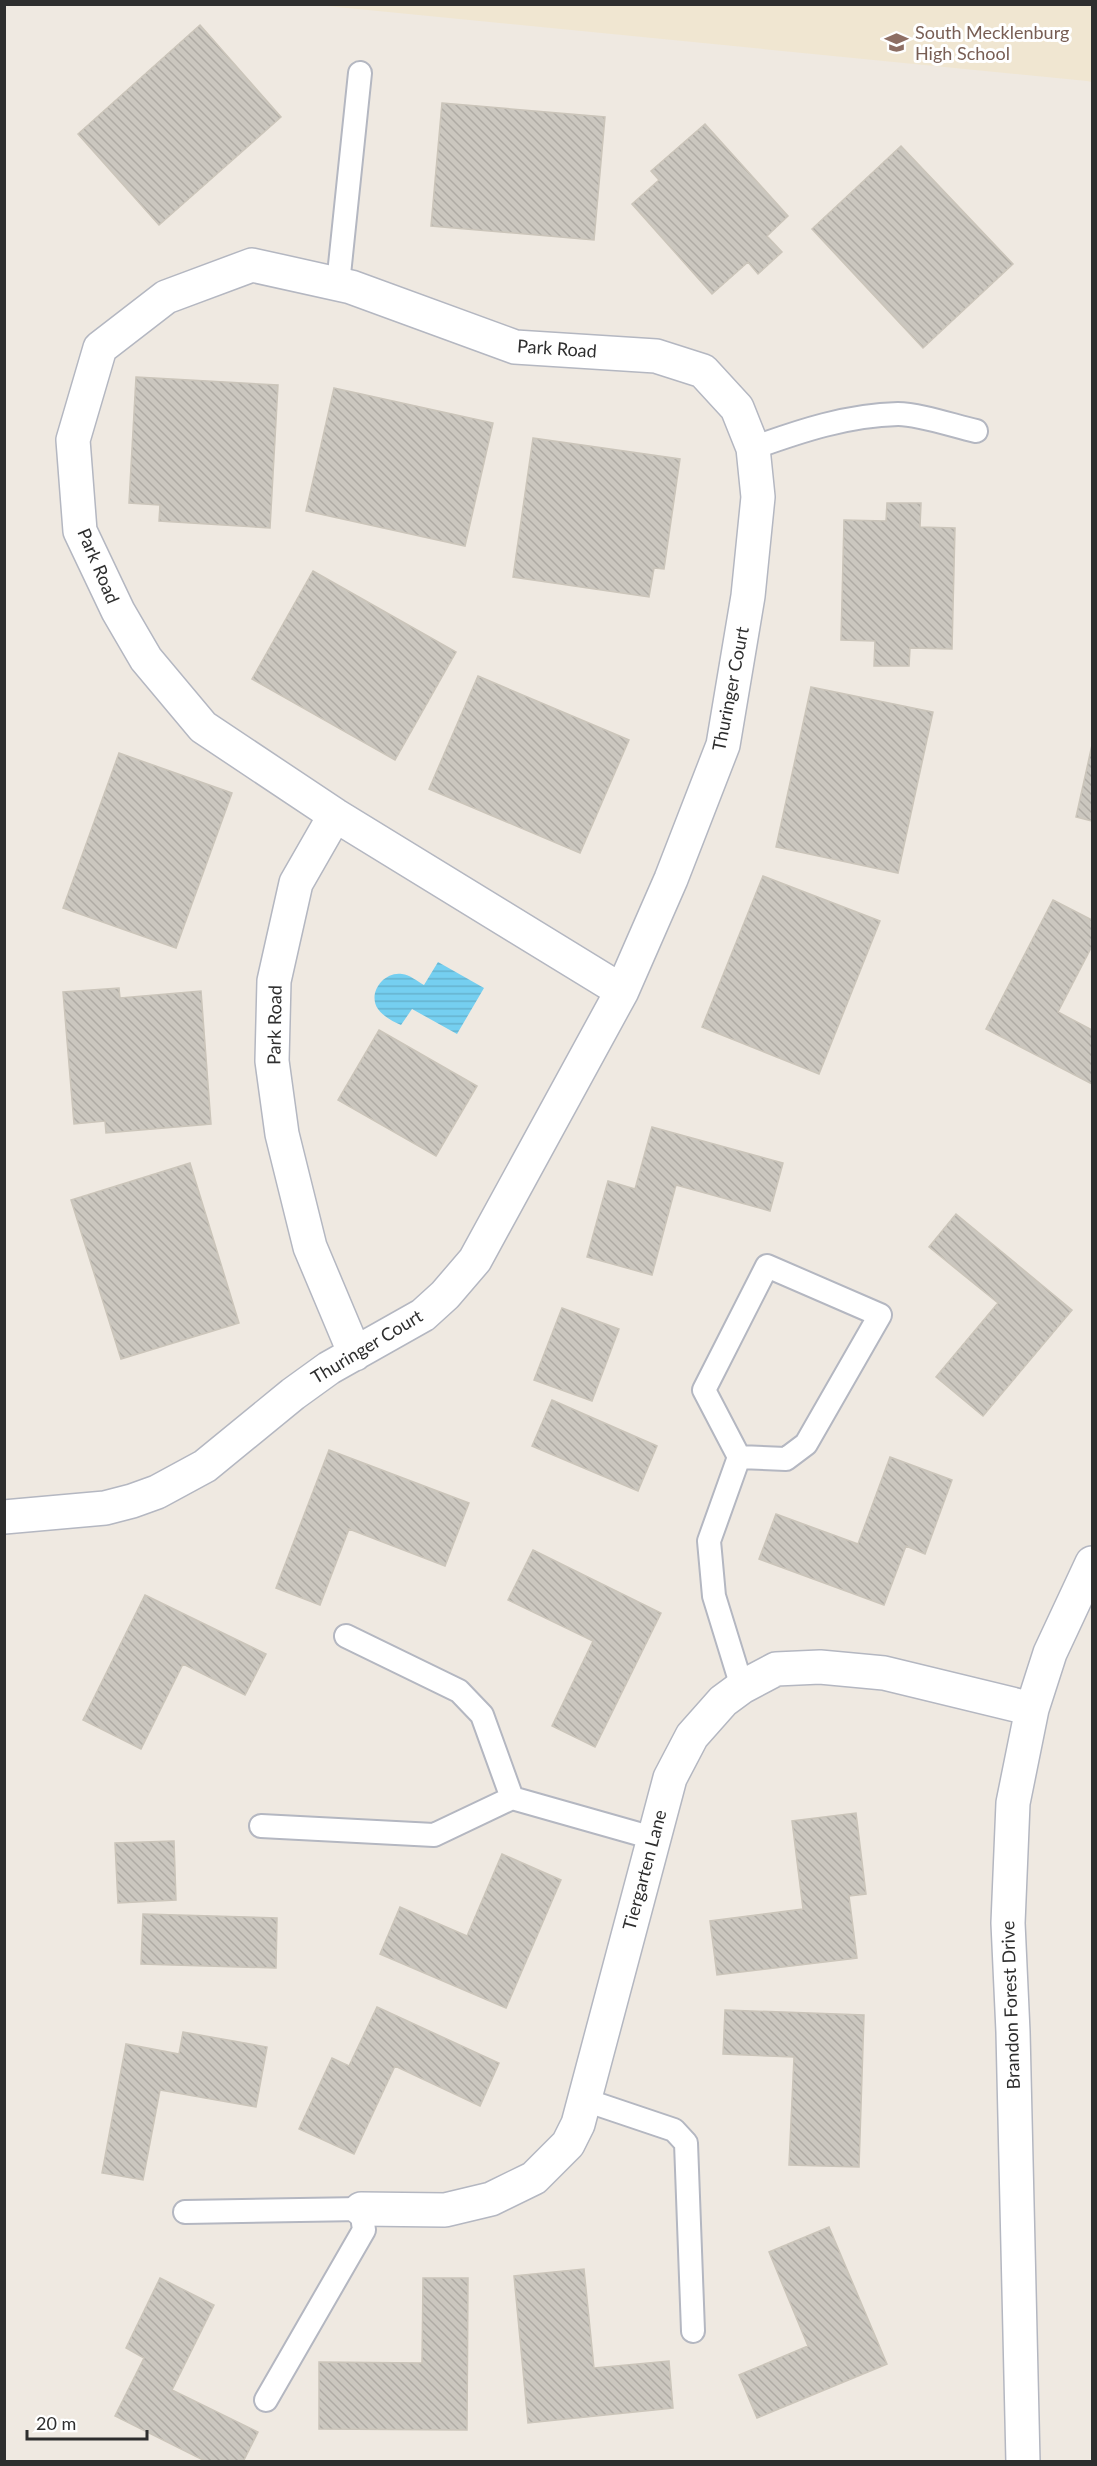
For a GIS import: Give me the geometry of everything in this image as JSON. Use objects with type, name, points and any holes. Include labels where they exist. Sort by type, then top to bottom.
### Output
[{"type":"street","name":"Park Road","points":[[355,1354],[310,1247],[282,1134],[272,1061],[274,981],[296,883],[335,815],[203,727],[146,659],[118,611],[80,531],[73,440],[100,348],[166,297],[252,264],[338,284],[515,347],[656,356],[703,371],[736,408]]},
{"type":"street","name":"Thuringer Court","points":[[4,1517],[105,1508],[157,1492],[205,1466],[293,1394],[329,1368],[423,1315],[445,1295],[475,1260],[622,991],[671,879],[723,745],[750,574],[758,497],[753,448],[736,408]]},
{"type":"street","points":[[335,815],[622,991]]},
{"type":"street","name":"Brandon Forest Drive","points":[[1023,2462],[1013,2032],[1008,1923],[1013,1803],[1032,1708],[1050,1653],[1092,1563]]},
{"type":"street","name":"Tiergarten Lane","points":[[361,2210],[445,2210],[491,2199],[534,2178],[568,2144],[578,2124],[585,2100],[670,1778],[692,1736],[723,1701],[742,1687],[776,1669],[820,1667],[884,1673],[1032,1708]]},
{"type":"lane","points":[[338,284],[360,73]]},
{"type":"lane","points":[[753,448],[809,428],[862,417],[900,414],[976,431]]},
{"type":"lane","points":[[739,1457],[786,1459],[806,1444],[880,1315],[767,1266],[704,1390],[739,1457],[709,1541],[714,1596],[742,1687]]},
{"type":"lane","points":[[346,1636],[459,1691],[482,1715],[512,1798]]},
{"type":"lane","points":[[261,1826],[434,1835],[512,1798],[653,1838]]},
{"type":"lane","points":[[585,2100],[674,2130],[686,2143],[693,2331]]},
{"type":"lane","points":[[185,2212],[361,2210],[364,2230],[266,2400]]},
{"type":"shaded area","name":"South Mecklenburg High School","points":[[317,5],[1092,5],[1092,82],[1087,81]]},
{"type":"water","points":[[438,962],[484,988],[457,1034],[412,1009],[401,1025],[388,1019],[378,1009],[375,1003],[376,990],[379,984],[389,976],[402,974],[424,985]]},
{"type":"building","points":[[200,25],[281,117],[159,225],[78,134]]},
{"type":"building","points":[[442,103],[605,117],[594,240],[431,226]]},
{"type":"building","points":[[705,124],[788,216],[767,236],[782,252],[758,274],[748,262],[712,294],[632,204],[659,180],[651,171]]},
{"type":"building","points":[[901,146],[1013,264],[923,348],[812,229]]},
{"type":"building","points":[[136,377],[278,385],[270,528],[159,521],[160,505],[129,503]]},
{"type":"building","points":[[334,388],[493,423],[465,546],[306,511]]},
{"type":"building","points":[[533,438],[680,459],[664,569],[654,568],[649,597],[513,577]]},
{"type":"building","points":[[887,503],[921,503],[920,527],[955,528],[952,649],[910,648],[909,666],[874,666],[875,641],[841,640],[844,520],[886,521]]},
{"type":"building","points":[[313,571],[456,652],[395,760],[252,679]]},
{"type":"building","points":[[478,676],[629,740],[580,853],[429,789]]},
{"type":"building","points":[[811,687],[933,712],[898,873],[776,847]]},
{"type":"building","points":[[1092,745],[1092,821],[1076,817]]},
{"type":"building","points":[[119,753],[232,793],[176,948],[63,908]]},
{"type":"building","points":[[763,876],[880,921],[819,1074],[702,1027]]},
{"type":"building","points":[[1053,900],[1092,920],[1092,946],[1058,1012],[1092,1030],[1092,1084],[986,1029]]},
{"type":"building","points":[[119,988],[120,998],[201,991],[211,1124],[106,1133],[105,1121],[74,1124],[63,992]]},
{"type":"building","points":[[379,1030],[477,1086],[436,1156],[338,1100]]},
{"type":"building","points":[[652,1127],[783,1163],[770,1211],[676,1185],[652,1275],[587,1257],[608,1181],[635,1189]]},
{"type":"building","points":[[190,1163],[239,1323],[121,1359],[71,1200]]},
{"type":"building","points":[[956,1214],[1072,1310],[983,1416],[936,1377],[998,1303],[929,1247]]},
{"type":"building","points":[[562,1308],[619,1329],[592,1401],[534,1380]]},
{"type":"building","points":[[552,1400],[657,1446],[638,1491],[532,1446]]},
{"type":"building","points":[[329,1450],[469,1503],[445,1566],[349,1529],[320,1605],[276,1588]]},
{"type":"building","points":[[890,1457],[952,1480],[925,1554],[906,1546],[884,1605],[759,1559],[776,1514],[858,1544]]},
{"type":"building","points":[[533,1550],[661,1613],[595,1747],[552,1726],[593,1641],[508,1600]]},
{"type":"building","points":[[145,1595],[266,1654],[245,1695],[183,1664],[141,1749],[83,1720]]},
{"type":"building","points":[[856,1813],[866,1894],[849,1896],[857,1958],[717,1975],[710,1921],[803,1909],[792,1821]]},
{"type":"building","points":[[174,1841],[176,1900],[118,1903],[115,1843]]},
{"type":"building","points":[[502,1854],[561,1880],[506,2008],[380,1954],[400,1907],[467,1936]]},
{"type":"building","points":[[143,1914],[277,1918],[276,1968],[141,1964]]},
{"type":"building","points":[[377,2007],[499,2063],[480,2106],[395,2066],[354,2154],[299,2129],[332,2058],[349,2066]]},
{"type":"building","points":[[725,2010],[864,2015],[859,2167],[789,2165],[794,2057],[723,2054]]},
{"type":"building","points":[[183,2032],[267,2047],[256,2107],[160,2090],[143,2180],[102,2173],[126,2044],[179,2054]]},
{"type":"building","points":[[829,2227],[887,2364],[757,2418],[739,2375],[808,2346],[769,2252]]},
{"type":"building","points":[[584,2269],[594,2368],[669,2361],[673,2408],[528,2423],[514,2276]]},
{"type":"building","points":[[160,2278],[214,2305],[172,2390],[258,2432],[243,2462],[207,2462],[115,2416],[144,2358],[126,2348]]},
{"type":"building","points":[[423,2278],[468,2278],[467,2430],[319,2429],[319,2362],[422,2363]]},
{"type":"place","name":"South Mecklenburg High School","points":[[897,43]]}]
